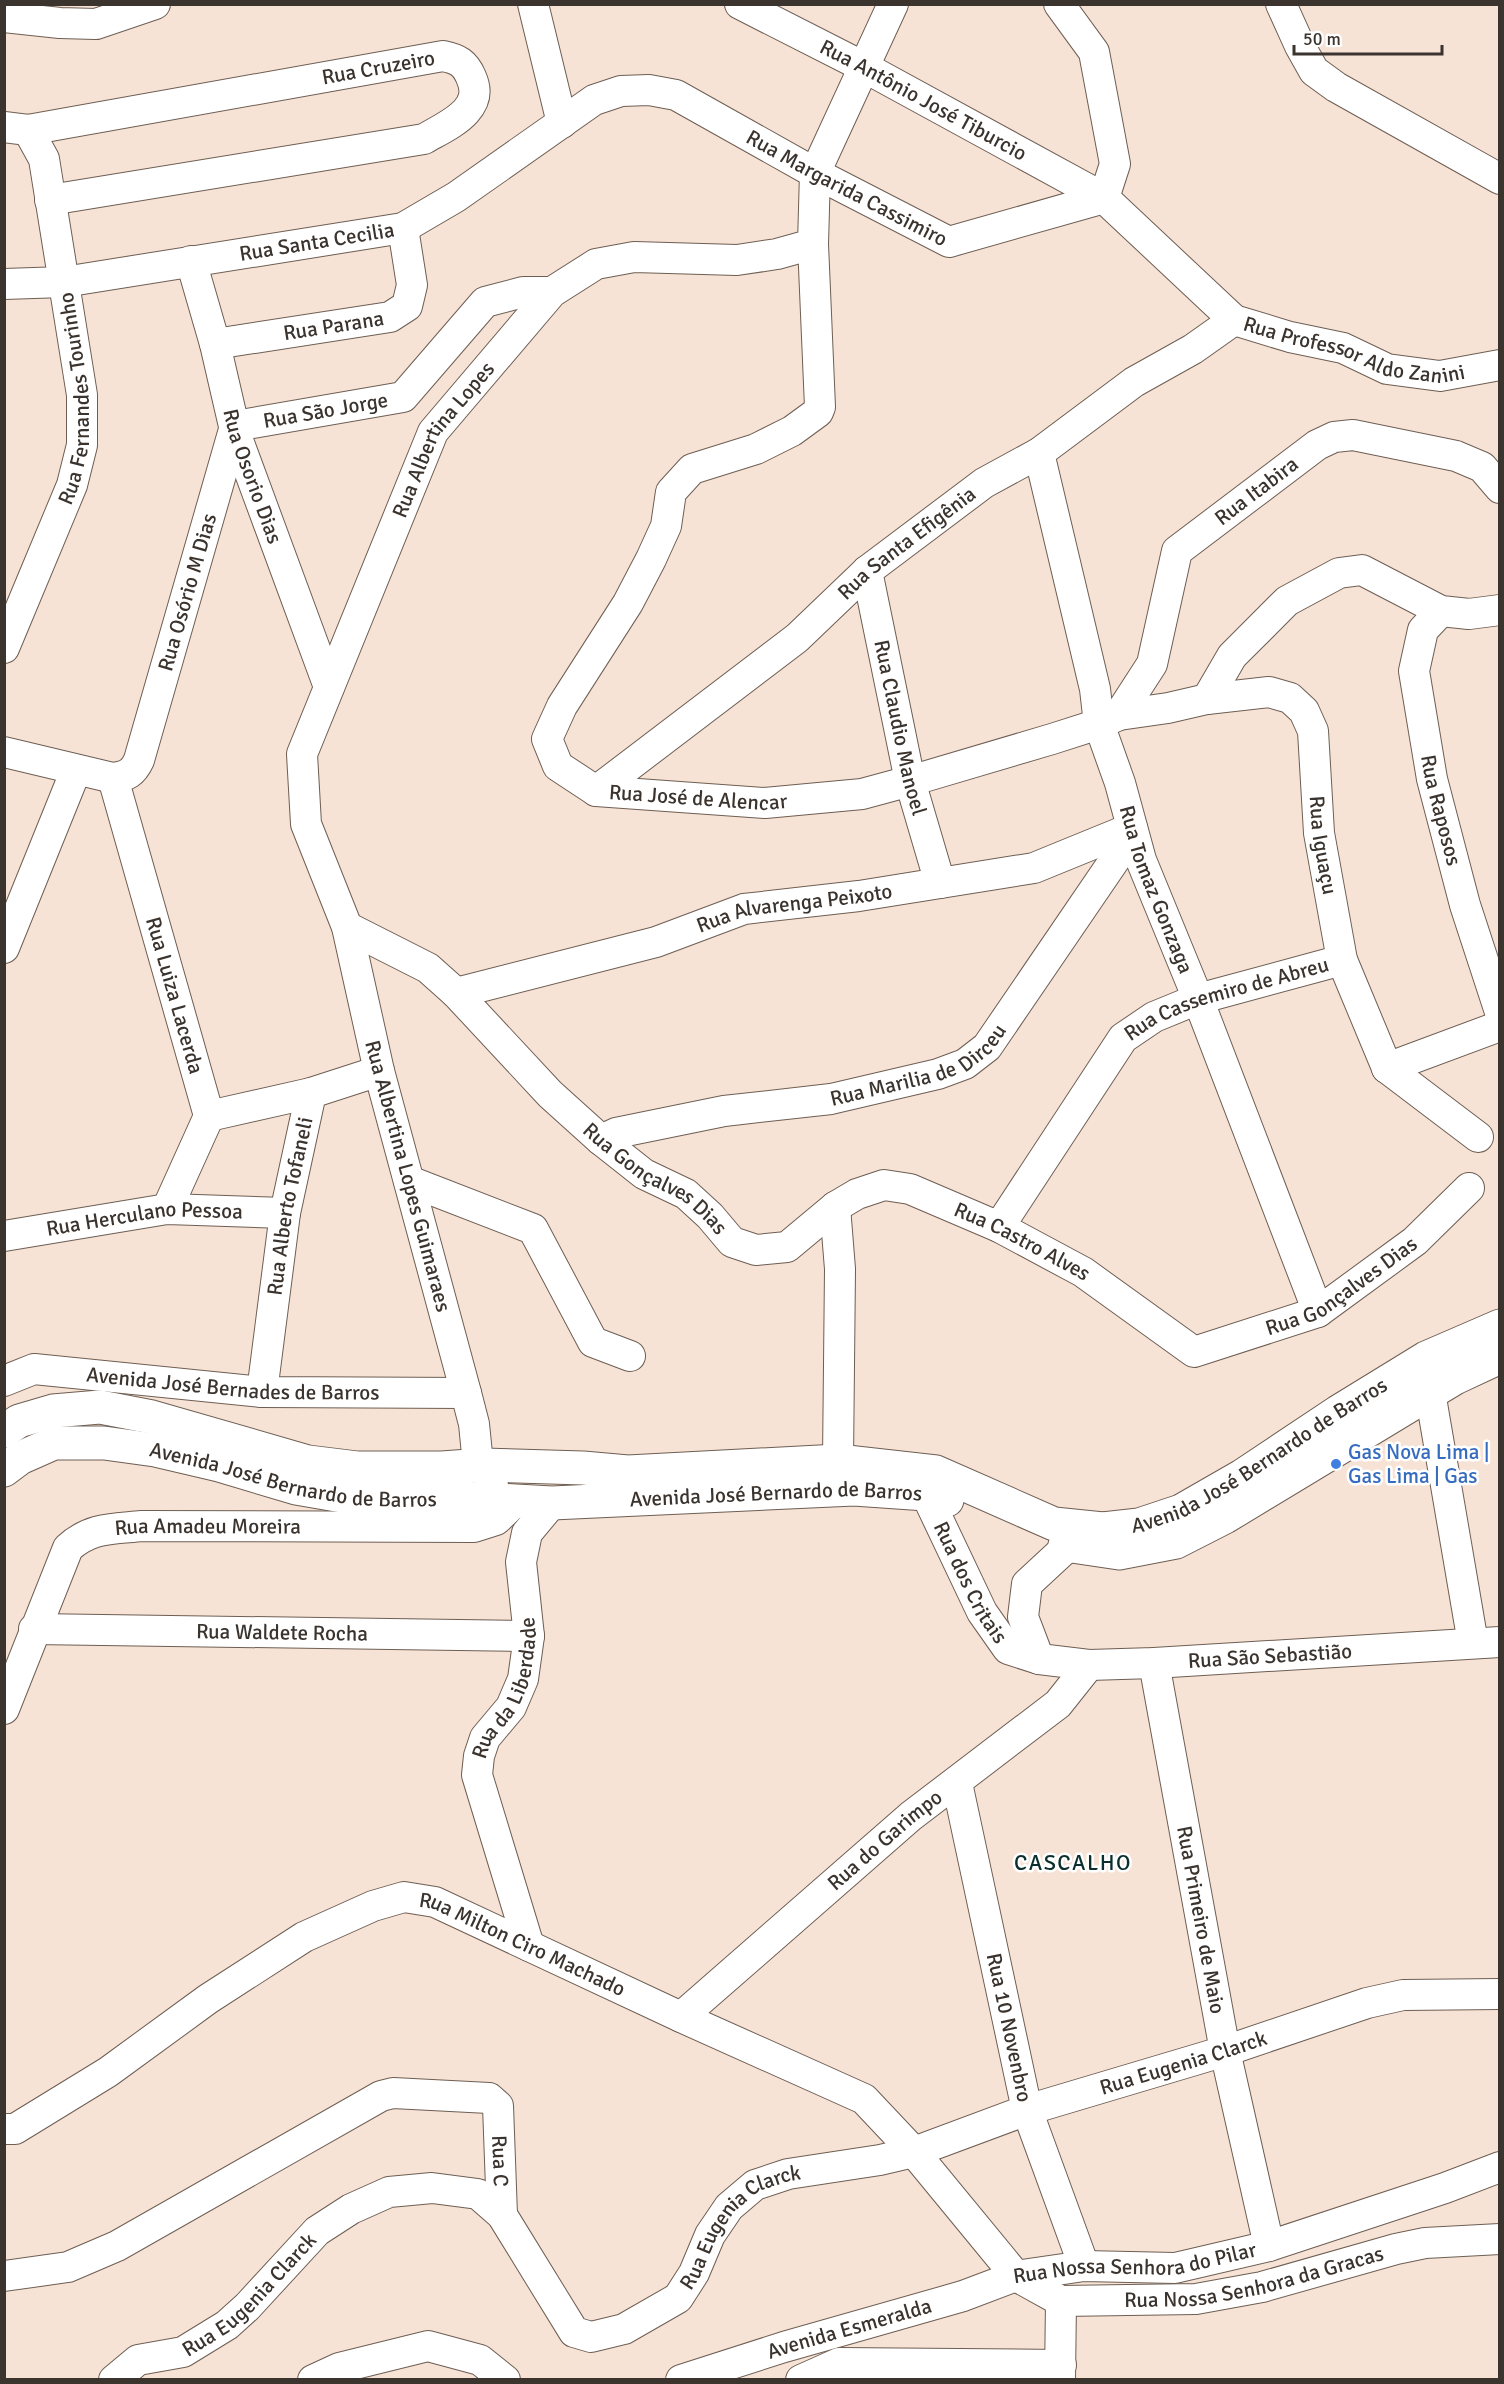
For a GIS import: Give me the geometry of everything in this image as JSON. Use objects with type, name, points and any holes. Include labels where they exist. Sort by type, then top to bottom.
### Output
[{"type":"main road","name":"Avenida José Bernardo de Barros","points":[[4,1431],[19,1421],[53,1411],[100,1407],[152,1417],[308,1462],[357,1468],[393,1469],[496,1460],[628,1472],[838,1461],[936,1472],[1054,1524],[1103,1529],[1139,1525],[1181,1511],[1242,1476],[1338,1412],[1426,1358],[1500,1326]]},
{"type":"main road","name":"Avenida José Bernardo de Barros","points":[[4,1470],[20,1458],[54,1443],[104,1443],[155,1450],[219,1465],[296,1488],[354,1498],[508,1500],[552,1503],[854,1489],[926,1494],[992,1515],[1068,1546],[1119,1553],[1176,1542],[1225,1516],[1430,1392],[1500,1357]]},
{"type":"street","points":[[4,17],[96,24],[154,4]]},
{"type":"street","points":[[533,4],[562,123]]},
{"type":"street","name":"Rua Antônio José Tiburcio","points":[[740,4],[864,68],[1104,198]]},
{"type":"street","points":[[813,244],[815,174],[893,4]]},
{"type":"street","points":[[1059,4],[1094,52],[1115,164],[1104,198]]},
{"type":"street","points":[[1281,4],[1314,71],[1336,87],[1500,179]]},
{"type":"street","name":"Rua Cruzeiro","points":[[16,128],[443,56],[455,58],[466,66],[475,86],[473,104],[456,121],[424,139],[50,200]]},
{"type":"street","name":"Rua Margarida Cassimiro","points":[[594,100],[621,91],[649,90],[676,95],[815,174],[949,242],[1104,198]]},
{"type":"street","name":"Rua Santa Cecilia","points":[[4,284],[64,282],[403,228],[456,197],[594,100]]},
{"type":"street","name":"Rua Fernandes Tourinho","points":[[4,648],[72,485],[82,445],[82,395],[44,159],[16,128]]},
{"type":"street","name":"Rua Professor Aldo Zanini","points":[[1104,198],[1234,321],[1290,337],[1343,348],[1387,369],[1440,376],[1500,365]]},
{"type":"street","name":"Rua Parana","points":[[215,345],[390,317],[407,306],[412,285],[403,228]]},
{"type":"street","name":"Rua Albertina Lopes","points":[[347,927],[306,824],[302,754],[433,432],[552,292],[596,264],[634,257],[737,260],[777,254],[813,244]]},
{"type":"street","name":"Rua José de Alencar","points":[[813,244],[820,406],[818,412],[792,431],[756,449],[692,469],[671,492],[666,526],[651,559],[628,603],[562,706],[547,739],[558,766],[596,791],[765,803],[862,794],[910,782],[1109,719]]},
{"type":"street","name":"Rua Osorio Dias","points":[[191,261],[215,345],[236,435],[328,687]]},
{"type":"street","name":"Rua São Jorge","points":[[235,426],[403,397],[484,302],[523,292],[552,292]]},
{"type":"street","name":"Rua Santa Efigênia","points":[[596,791],[797,638],[867,571],[984,483],[1039,453],[1134,382],[1193,349],[1234,321]]},
{"type":"street","name":"Rua Osório M Dias","points":[[113,778],[125,777],[134,770],[139,760],[235,426]]},
{"type":"street","name":"Rua Itabira","points":[[1109,719],[1152,664],[1177,551],[1317,445],[1334,437],[1353,435],[1456,456],[1482,467],[1500,488]]},
{"type":"street","name":"Rua Tomaz Gonzaga","points":[[1039,453],[1095,689],[1109,719],[1120,783],[1141,860],[1198,999],[1318,1312]]},
{"type":"street","points":[[1207,699],[1232,656],[1287,601],[1339,573],[1362,570],[1441,611],[1469,614],[1500,610]]},
{"type":"street","name":"Rua Claudio Manoel","points":[[867,571],[910,782],[940,883]]},
{"type":"street","name":"Rua Raposos","points":[[1441,611],[1424,630],[1414,671],[1435,790],[1465,905],[1500,1012]]},
{"type":"street","name":"Rua Iguaçu","points":[[1109,719],[1207,699],[1269,692],[1290,698],[1304,711],[1313,731],[1319,833],[1342,960],[1387,1068]]},
{"type":"street","points":[[4,752],[113,778]]},
{"type":"street","points":[[4,948],[76,770]]},
{"type":"street","name":"Rua Luiza Lacerda","points":[[113,778],[209,1116]]},
{"type":"street","name":"Rua Alvarenga Peixoto","points":[[456,993],[656,942],[744,909],[859,896],[1034,868],[1133,830]]},
{"type":"street","name":"Rua Marilia de Dirceu","points":[[601,1140],[616,1133],[724,1111],[831,1099],[938,1074],[965,1064],[987,1047],[1133,830]]},
{"type":"street","name":"Rua Gonçalves Dias","points":[[347,927],[428,968],[456,993],[550,1095],[644,1174],[686,1194],[710,1216],[732,1242],[756,1250],[787,1247],[835,1207]]},
{"type":"street","name":"Rua Albertina Lopes Guimaraes","points":[[347,927],[379,1071],[474,1424],[477,1454],[496,1460],[508,1500]]},
{"type":"street","name":"Rua Cassemiro de Abreu","points":[[999,1227],[1123,1038],[1154,1017],[1198,999],[1342,960]]},
{"type":"street","points":[[1387,1068],[1500,1026]]},
{"type":"street","points":[[1387,1068],[1478,1137]]},
{"type":"street","name":"Rua Alberto Tofaneli","points":[[262,1392],[285,1213],[310,1093],[379,1071]]},
{"type":"street","points":[[167,1209],[209,1116],[310,1093]]},
{"type":"street","points":[[409,1181],[533,1229],[593,1342],[630,1356]]},
{"type":"street","name":"Rua Castro Alves","points":[[835,1207],[857,1194],[884,1185],[910,1189],[999,1227],[1083,1272],[1194,1352]]},
{"type":"street","name":"Rua Gonçalves Dias","points":[[1194,1352],[1318,1312],[1415,1241],[1469,1188]]},
{"type":"street","points":[[835,1207],[840,1269],[838,1461]]},
{"type":"street","name":"Rua Herculano Pessoa","points":[[4,1236],[167,1209],[285,1213]]},
{"type":"street","name":"Avenida José Bernades de Barros","points":[[4,1381],[34,1369],[262,1392],[466,1393]]},
{"type":"street","points":[[1430,1392],[1486,1643]]},
{"type":"street","points":[[583,1468],[601,1491],[603,1501]]},
{"type":"street","name":"Rua dos Critais","points":[[926,1494],[989,1621],[1008,1648],[1039,1659]]},
{"type":"street","name":"Rua Amadeu Moreira","points":[[4,1710],[34,1629],[68,1548],[81,1536],[95,1531],[142,1526],[474,1527],[496,1520],[508,1500]]},
{"type":"street","name":"Rua da Liberdade","points":[[529,1946],[477,1775],[479,1756],[485,1738],[511,1707],[523,1679],[529,1636],[521,1562],[527,1533],[552,1503]]},
{"type":"street","name":"Rua dos Critais","points":[[1039,1659],[1023,1617],[1027,1584],[1068,1546]]},
{"type":"street","name":"Rua Waldete Rocha","points":[[34,1629],[529,1636]]},
{"type":"street","name":"Rua São Sebastião","points":[[1039,1659],[1089,1665],[1154,1663],[1486,1643]]},
{"type":"street","name":"Rua Primeiro de Maio","points":[[1154,1663],[1225,2051],[1269,2246]]},
{"type":"street","name":"Rua do Garimpo","points":[[681,2017],[911,1816],[1058,1704],[1089,1665]]},
{"type":"street","name":"Rua 10 Novenbro","points":[[957,1783],[1027,2110],[1084,2265]]},
{"type":"street","name":"Rua Milton Ciro Machado","points":[[8,2123],[108,2072],[244,1974],[304,1937],[372,1906],[404,1897],[435,1902],[681,2017],[864,2099],[914,2152]]},
{"type":"street","name":"Rua Eugenia Clarck","points":[[114,2379],[138,2360],[183,2352],[228,2325],[317,2231],[351,2209],[389,2192],[432,2188],[478,2194],[502,2215],[574,2332],[591,2337],[624,2329],[678,2298],[694,2273],[710,2235],[729,2207],[755,2185],[788,2174],[880,2160],[914,2152],[1027,2110],[1225,2051],[1367,2003],[1403,1995],[1500,1994]]},
{"type":"street","name":"Rua C","points":[[4,2276],[68,2267],[117,2246],[381,2096],[393,2093],[489,2098],[498,2106],[502,2215]]},
{"type":"street","name":"Rua Nossa Senhora do Pilar","points":[[914,2152],[1016,2276],[1084,2265],[1175,2268],[1269,2246],[1445,2188],[1500,2167]]},
{"type":"street","name":"Rua Nossa Senhora da Gracas","points":[[1016,2276],[1061,2301],[1196,2299],[1262,2287],[1425,2243],[1500,2239]]},
{"type":"street","name":"Avenida Esmeralda","points":[[681,2379],[963,2296],[1016,2276]]},
{"type":"street","points":[[801,2379],[839,2363],[1061,2372],[1061,2301]]},
{"type":"street","points":[[313,2379],[339,2368],[428,2346],[480,2360],[506,2379]]},
{"type":"place","name":"Gas Nova Lima | Gas Lima | Gas","points":[[1336,1464]]},
{"type":"district","name":"CASCALHO","points":[[1073,1862]]}]
